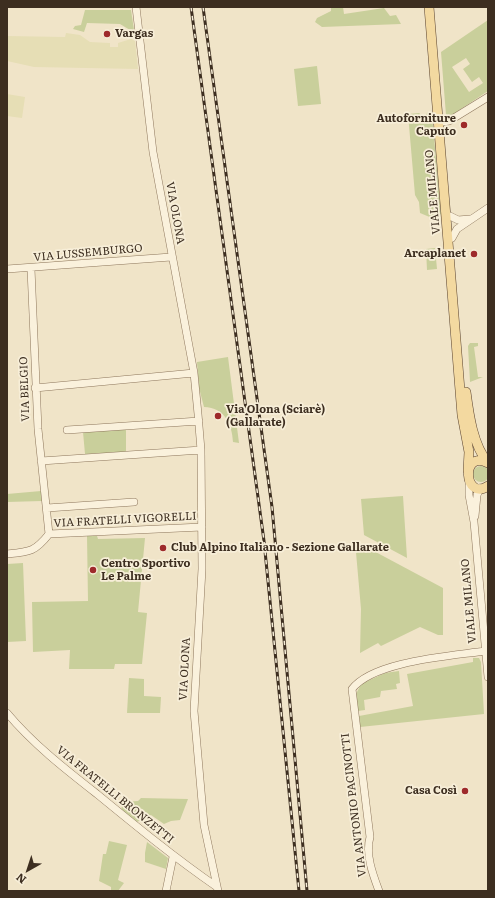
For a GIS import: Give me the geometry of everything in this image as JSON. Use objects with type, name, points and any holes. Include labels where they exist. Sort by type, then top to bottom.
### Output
[{"type":"main road","name":"VIALE MILANO","points":[[429,7],[462,415],[469,452],[469,482]]},
{"type":"main road","name":"VIALE MILANO","points":[[434,7],[450,216],[469,408],[480,450],[488,463]]},
{"type":"main road","points":[[468,471],[472,464],[476,462],[488,463]]},
{"type":"main road","points":[[469,482],[474,486],[486,488]]},
{"type":"street","name":"VIA OLONA","points":[[136,7],[153,152],[171,257],[194,373],[199,421],[202,527],[201,596],[194,711],[203,818],[217,889]]},
{"type":"street","points":[[443,122],[449,121],[488,97]]},
{"type":"street","points":[[452,238],[455,230],[488,208]]},
{"type":"street","points":[[450,216],[458,220],[470,219]]},
{"type":"street","name":"VIA LUSSEMBURGO","points":[[7,269],[31,269],[171,257]]},
{"type":"street","name":"VIA BELGIO","points":[[31,269],[35,388],[49,534]]},
{"type":"street","points":[[35,388],[194,373]]},
{"type":"street","points":[[67,430],[199,421]]},
{"type":"street","points":[[41,461],[201,450]]},
{"type":"street","name":"VIALE MILANO","points":[[469,482],[469,495],[474,522],[488,677]]},
{"type":"street","name":"VIALE MILANO","points":[[474,522],[476,495],[486,488]]},
{"type":"street","points":[[47,508],[134,502]]},
{"type":"street","name":"VIA FRATELLI VIGORELLI","points":[[7,554],[32,551],[40,545],[49,534],[202,527]]},
{"type":"street","name":"VIA ANTONIO PACINOTTI","points":[[379,891],[372,874],[368,844],[370,837],[352,689],[361,680],[391,666],[485,651]]},
{"type":"street","name":"VIA FRATELLI BRONZETTI","points":[[7,713],[33,741],[173,857],[217,889]]},
{"type":"street","points":[[166,891],[173,857]]},
{"type":"shaded area","points":[[66,33],[80,35],[90,42],[110,43],[110,47],[118,47],[118,43],[131,39],[135,41],[138,69],[34,67],[7,61],[7,36],[65,37]]},
{"type":"shaded area","points":[[7,94],[25,97],[22,118],[7,116]]},
{"type":"green space","points":[[331,7],[343,7],[344,14],[384,8],[390,16],[396,15],[401,24],[322,27],[315,22],[317,18],[331,11]]},
{"type":"green space","points":[[85,10],[131,10],[134,30],[130,30],[120,24],[87,23],[84,32],[73,29],[75,26],[81,25]]},
{"type":"green space","points":[[488,20],[488,91],[452,115],[446,115],[441,52]],"holes":[[[466,58],[470,64],[463,69],[472,82],[479,77],[483,83],[469,92],[452,67]]]},
{"type":"green space","points":[[317,66],[321,104],[298,106],[294,69]]},
{"type":"green space","points":[[428,112],[432,115],[441,214],[432,218],[420,213],[419,202],[415,195],[408,114],[419,113],[424,117]]},
{"type":"green space","points":[[435,248],[437,269],[427,270],[426,249]]},
{"type":"green space","points":[[470,343],[478,343],[478,346],[474,347],[478,377],[483,377],[470,382],[468,346]]},
{"type":"green space","points":[[228,357],[239,443],[233,442],[231,429],[226,418],[217,410],[204,407],[199,388],[197,362]]},
{"type":"green space","points":[[126,428],[126,452],[85,454],[83,432]]},
{"type":"green space","points":[[481,466],[488,471],[489,474],[484,481],[481,482],[474,477],[473,474],[478,467]]},
{"type":"green space","points":[[41,491],[42,501],[7,502],[7,494]]},
{"type":"green space","points":[[403,496],[407,558],[364,535],[361,499]]},
{"type":"green space","points":[[87,536],[97,536],[98,539],[145,538],[138,612],[147,613],[142,664],[115,664],[114,669],[69,669],[70,650],[33,652],[32,602],[88,601]]},
{"type":"green space","points":[[355,541],[443,588],[443,635],[438,635],[420,627],[381,646],[378,643],[360,653],[361,609]]},
{"type":"green space","points":[[23,563],[26,641],[7,642],[7,564]]},
{"type":"green space","points":[[473,658],[479,658],[481,662],[484,714],[360,727],[359,716],[413,706],[407,674],[473,662]]},
{"type":"green space","points":[[399,671],[400,683],[396,684],[397,689],[381,691],[380,697],[364,700],[365,710],[358,711],[355,696],[361,684],[385,673]]},
{"type":"green space","points":[[129,678],[144,679],[144,696],[161,697],[160,713],[127,713]]},
{"type":"green space","points":[[141,798],[188,799],[180,820],[171,821],[164,824],[151,815],[137,822],[121,810],[123,802],[138,801]]},
{"type":"green space","points":[[109,841],[127,845],[118,880],[124,883],[118,891],[111,891],[111,887],[99,881],[103,854],[106,854]]},
{"type":"green space","points":[[147,842],[168,858],[166,869],[145,862]]},
{"type":"railway","points":[[191,7],[264,541],[299,891]]},
{"type":"railway","points":[[203,7],[272,507],[307,891]]},
{"type":"place","name":"Vargas","points":[[107,34]]},
{"type":"place","name":"Autoforniture Caputo","points":[[464,125]]},
{"type":"place","name":"Arcaplanet","points":[[474,254]]},
{"type":"place","name":"Via Olona (Sciarè) (Gallarate)","points":[[218,416]]},
{"type":"place","name":"Club Alpino Italiano - Sezione Gallarate","points":[[163,548]]},
{"type":"place","name":"Centro Sportivo Le Palme","points":[[93,570]]},
{"type":"place","name":"Casa Così","points":[[465,791]]}]
